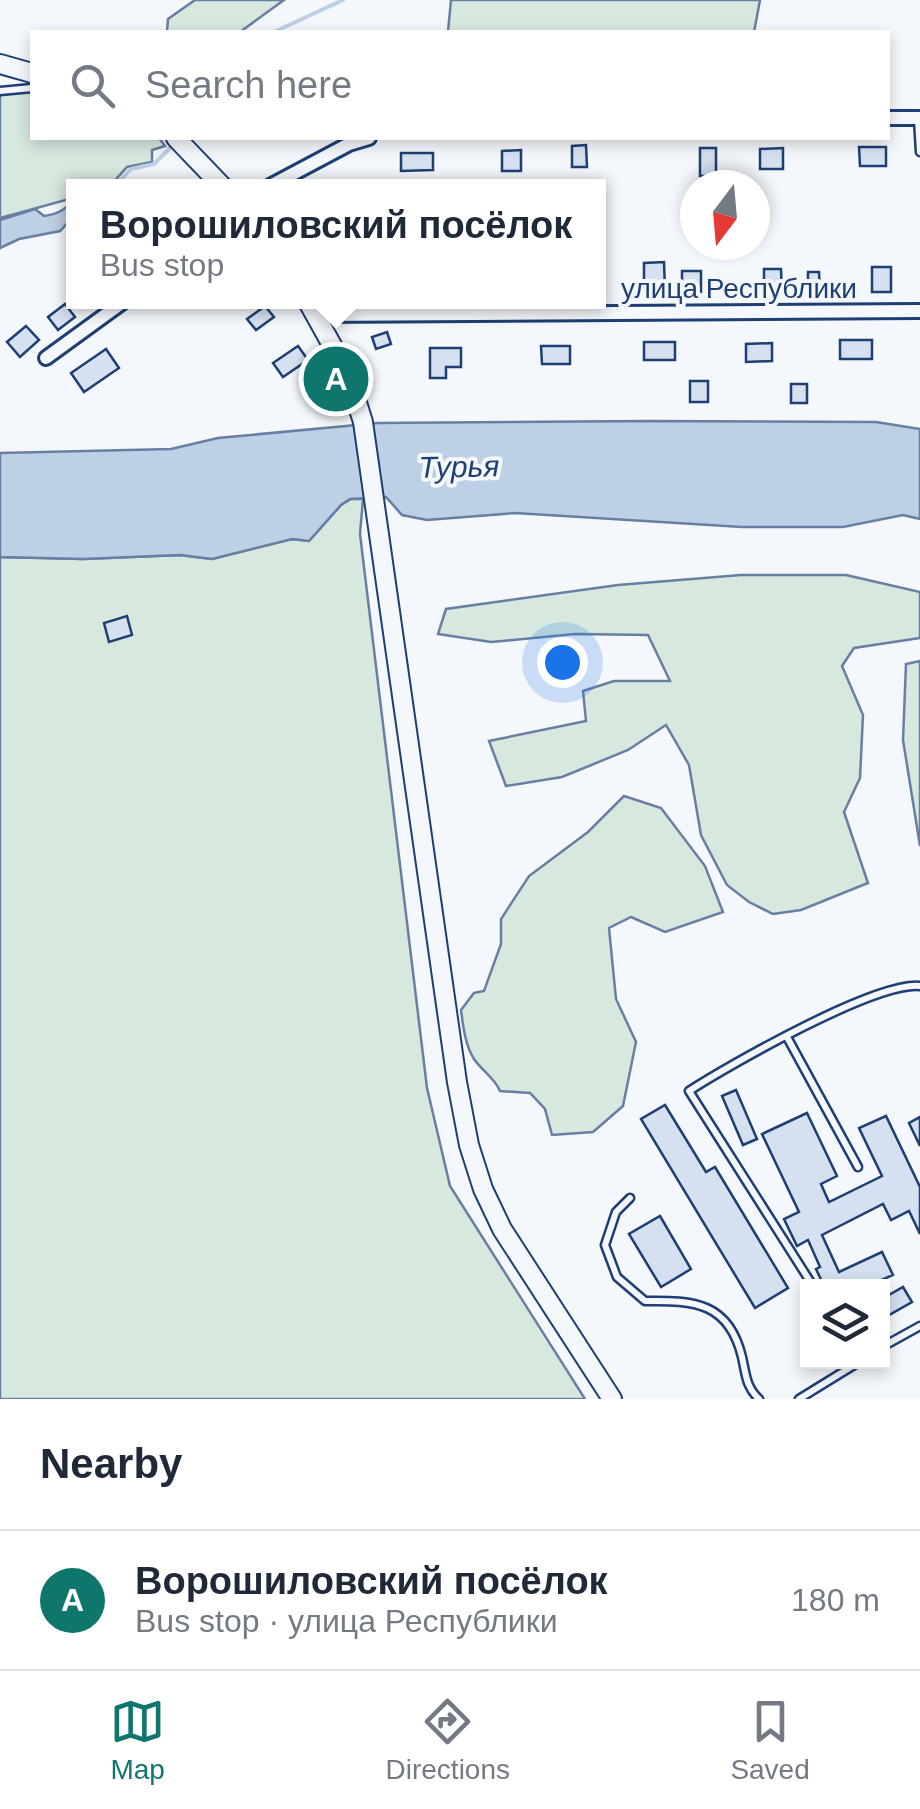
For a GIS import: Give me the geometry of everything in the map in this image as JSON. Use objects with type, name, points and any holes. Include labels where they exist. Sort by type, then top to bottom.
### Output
[{"type":"main road","points":[[0,64],[30,72]]},
{"type":"main road","points":[[178,140],[215,179]]},
{"type":"main road","points":[[314,309],[348,374],[363,422],[420,833],[469,1146],[482,1189],[502,1229],[612,1399]]},
{"type":"street","points":[[890,118],[919,118]]},
{"type":"street","points":[[283,179],[364,140]]},
{"type":"street","points":[[46,358],[113,309]]},
{"type":"street","name":"улица Республики","points":[[465,309],[920,312]]},
{"type":"lane","points":[[0,91],[30,88]]},
{"type":"lane","points":[[919,118],[920,152]]},
{"type":"lane","points":[[809,1279],[689,1091],[735,1061],[874,995],[906,985],[920,986]]},
{"type":"lane","points":[[787,1036],[858,1167]]},
{"type":"lane","points":[[630,1198],[616,1212],[605,1246],[617,1277],[645,1300],[678,1300],[712,1308],[735,1331],[748,1389],[760,1399]]},
{"type":"lane","points":[[890,1343],[920,1326]]},
{"type":"lane","points":[[799,1399],[848,1369]]},
{"type":"shaded area","points":[[195,0],[284,0],[243,30],[167,30],[168,19]]},
{"type":"shaded area","points":[[451,0],[760,0],[754,30],[448,30]]},
{"type":"shaded area","points":[[0,92],[30,93],[30,140],[160,140],[165,146],[152,150],[152,162],[127,167],[116,179],[66,179],[66,200],[0,218]]},
{"type":"shaded area","points":[[351,499],[363,499],[360,534],[427,1088],[450,1186],[585,1399],[0,1399],[0,557],[180,555],[212,559],[292,539],[309,541]]},
{"type":"shaded area","points":[[741,575],[846,575],[920,592],[920,638],[854,648],[842,666],[863,715],[860,778],[844,812],[868,883],[801,910],[773,914],[727,885],[701,835],[689,765],[666,725],[628,750],[562,777],[506,786],[489,741],[586,721],[583,691],[614,681],[670,681],[648,635],[575,634],[491,642],[438,634],[446,609],[618,585]]},
{"type":"shaded area","points":[[920,661],[920,846],[903,740],[906,664]]},
{"type":"shaded area","points":[[624,796],[661,808],[705,866],[723,912],[665,932],[631,917],[609,928],[616,999],[636,1042],[623,1106],[593,1132],[552,1135],[545,1109],[530,1093],[500,1091],[474,1059],[466,1041],[461,1010],[474,993],[484,991],[501,944],[501,919],[529,876],[588,832]]},
{"type":"water","points":[[35,209],[44,216],[64,209],[66,225],[60,231],[19,239],[0,248],[0,220]]},
{"type":"water","name":"Турья","points":[[876,422],[920,429],[920,519],[903,515],[843,527],[742,527],[515,513],[427,520],[402,515],[386,497],[350,499],[309,541],[292,539],[212,559],[180,555],[0,557],[0,453],[171,449],[218,438],[378,423]]},
{"type":"building","points":[[586,145],[587,167],[572,167],[572,146]]},
{"type":"building","points":[[859,147],[886,147],[886,166],[860,166]]},
{"type":"building","points":[[700,148],[716,148],[716,170],[700,170]]},
{"type":"building","points":[[783,148],[783,169],[760,169],[760,149]]},
{"type":"building","points":[[521,150],[521,171],[502,171],[502,151]]},
{"type":"building","points":[[401,153],[433,153],[433,170],[401,171]]},
{"type":"building","points":[[664,262],[665,289],[644,289],[644,263]]},
{"type":"building","points":[[872,267],[891,267],[891,292],[872,292]]},
{"type":"building","points":[[764,269],[781,269],[782,293],[764,293]]},
{"type":"building","points":[[682,271],[701,271],[701,292],[682,293]]},
{"type":"building","points":[[808,272],[819,272],[820,291],[808,291]]},
{"type":"building","points":[[65,304],[75,317],[58,330],[48,317]]},
{"type":"building","points":[[261,309],[267,309],[274,317],[256,330],[247,319]]},
{"type":"building","points":[[26,326],[39,340],[20,357],[7,342]]},
{"type":"building","points":[[387,332],[391,344],[376,349],[372,337]]},
{"type":"building","points":[[840,340],[872,340],[872,359],[840,359]]},
{"type":"building","points":[[644,342],[675,342],[675,360],[644,360]]},
{"type":"building","points":[[772,343],[772,361],[746,362],[746,344]]},
{"type":"building","points":[[298,346],[308,360],[283,377],[273,363]]},
{"type":"building","points":[[541,346],[570,346],[570,364],[542,364]]},
{"type":"building","points":[[430,348],[461,348],[461,367],[446,367],[446,378],[430,378]]},
{"type":"building","points":[[106,349],[119,368],[84,392],[71,373]]},
{"type":"building","points":[[690,381],[708,381],[708,402],[690,402]]},
{"type":"building","points":[[791,384],[807,384],[807,403],[791,403]]},
{"type":"building","points":[[127,616],[132,635],[109,642],[104,623]]},
{"type":"building","points":[[736,1090],[757,1139],[743,1145],[722,1096]]},
{"type":"building","points":[[665,1105],[706,1172],[715,1167],[788,1288],[755,1308],[641,1119]]},
{"type":"building","points":[[807,1113],[837,1176],[821,1184],[829,1202],[882,1176],[859,1128],[886,1116],[920,1187],[920,1234],[909,1211],[891,1220],[883,1204],[822,1235],[839,1272],[882,1252],[893,1275],[884,1279],[821,1279],[816,1269],[820,1267],[808,1240],[797,1246],[784,1219],[799,1212],[762,1134]]},
{"type":"building","points":[[920,1117],[920,1146],[909,1123]]},
{"type":"building","points":[[660,1216],[691,1269],[661,1287],[629,1234]]},
{"type":"building","points":[[903,1287],[912,1302],[890,1314],[890,1294]]},
{"type":"waterway","points":[[278,30],[343,0]]},
{"type":"waterway","points":[[122,179],[131,169],[154,164],[171,147]]},
{"type":"place","name":"Ворошиловский посёлок","points":[[336,379]]}]
